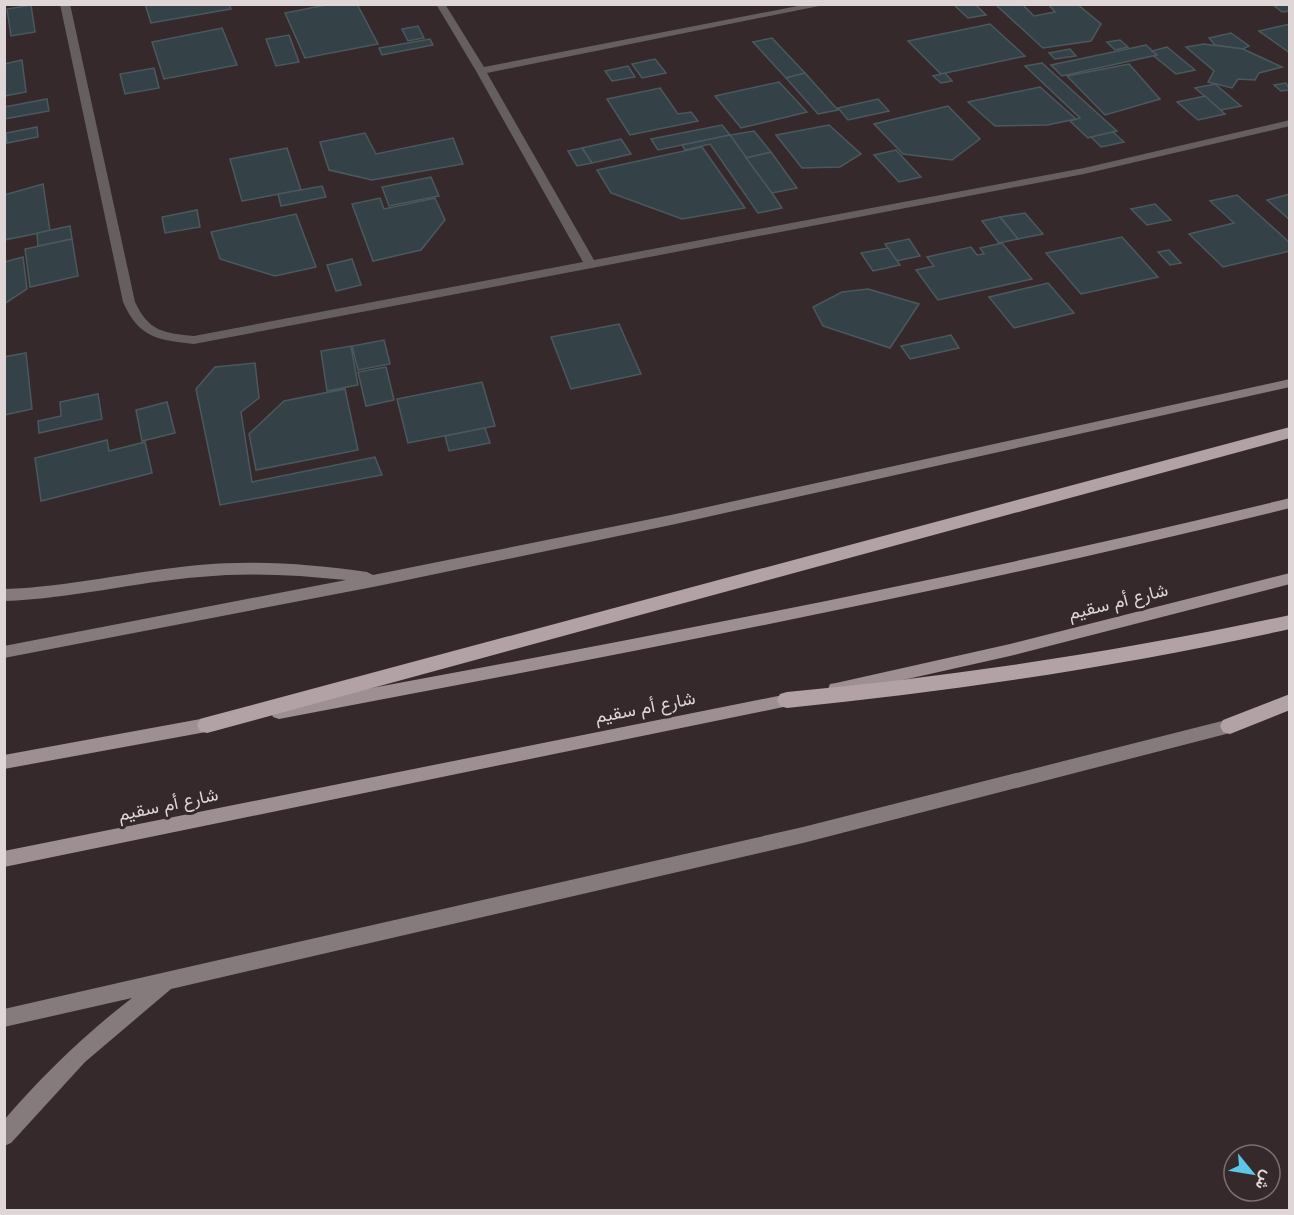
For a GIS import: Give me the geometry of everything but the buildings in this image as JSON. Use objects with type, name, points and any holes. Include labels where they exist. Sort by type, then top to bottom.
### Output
[{"type":"highway","points":[[207,725],[1290,432]]},
{"type":"highway","points":[[787,700],[1001,678],[1202,642],[1290,622]]},
{"type":"highway","points":[[1230,726],[1290,702]]},
{"type":"main road","points":[[4,652],[378,580],[671,520],[1290,383]]},
{"type":"main road","points":[[4,762],[758,623],[1051,561],[1290,503]]},
{"type":"main road","points":[[4,595],[70,592],[151,577],[244,568],[335,573],[378,580]]},
{"type":"main road","name":"شارع أم سقيم","points":[[4,859],[787,700],[1010,650],[1290,578]]},
{"type":"main road","points":[[4,1018],[803,835],[1290,709]]},
{"type":"main road","points":[[4,1136],[62,1070],[97,1036],[171,981]]},
{"type":"street","points":[[65,4],[129,302],[137,322],[160,336],[194,340],[1084,171],[1290,123]]},
{"type":"street","points":[[440,4],[481,71],[591,266]]},
{"type":"street","points":[[481,71],[825,4]]}]
